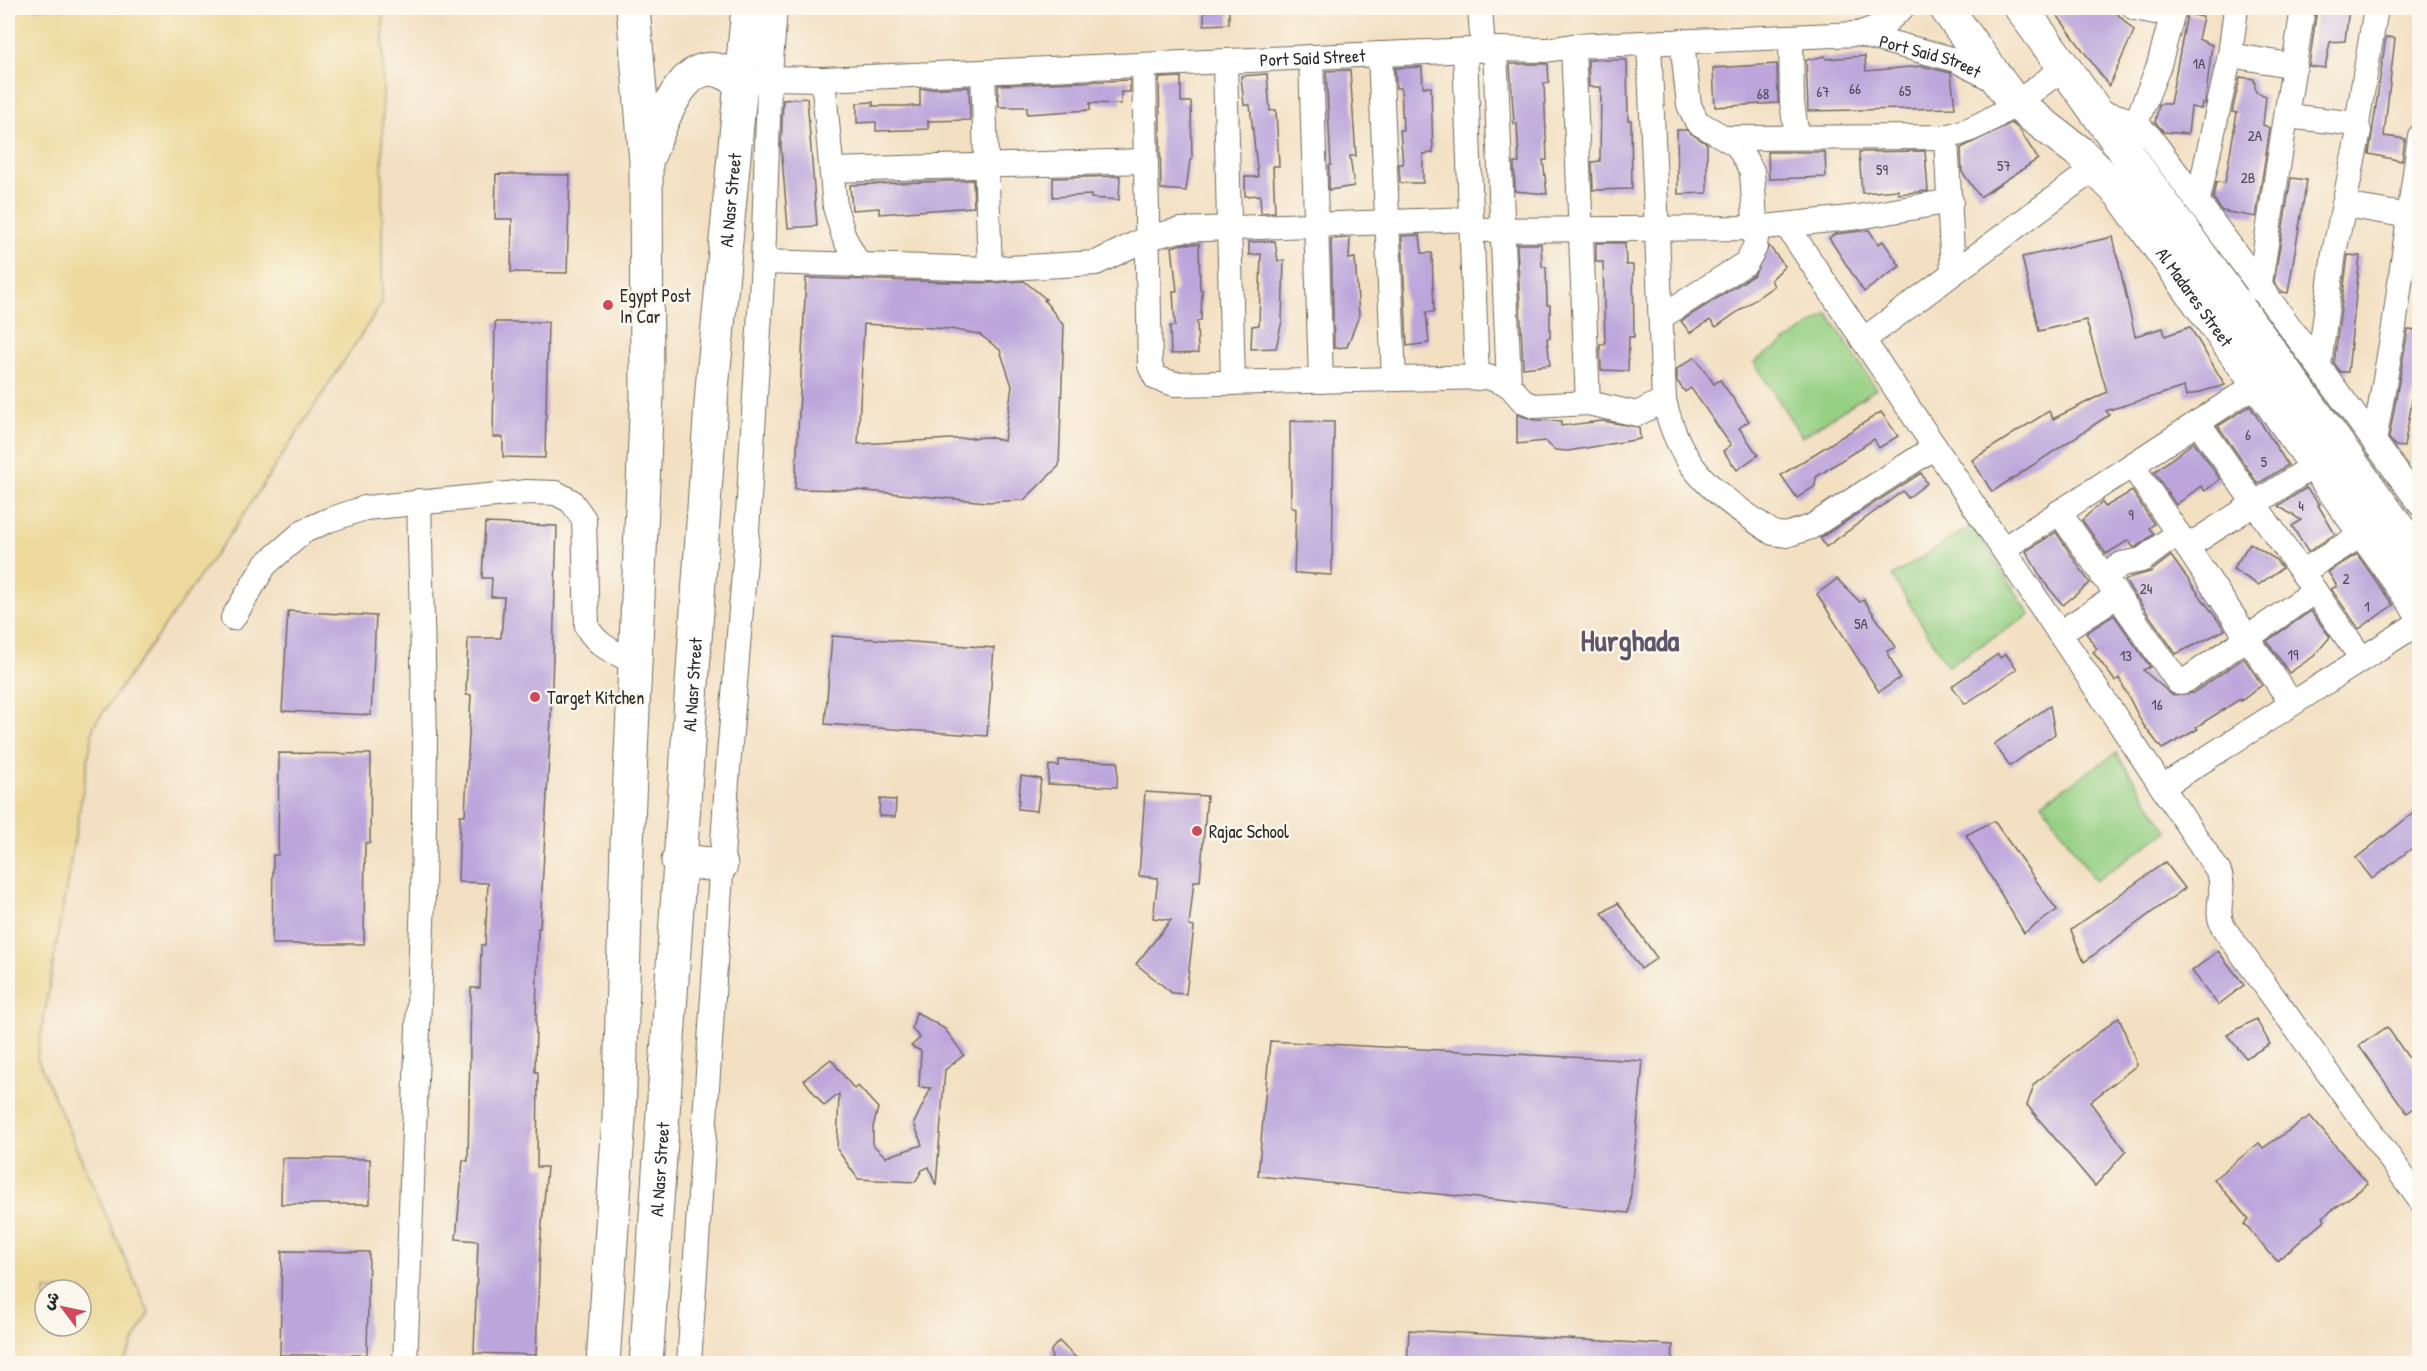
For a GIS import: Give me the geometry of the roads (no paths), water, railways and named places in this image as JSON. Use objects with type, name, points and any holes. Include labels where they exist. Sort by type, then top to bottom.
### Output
[{"type":"main road","points":[[603,1364],[619,1119],[647,394],[646,162],[633,8]]},
{"type":"main road","name":"Al Nasr Street","points":[[646,1364],[678,861],[712,389],[756,81],[748,8]]},
{"type":"main road","name":"Al Madares Street","points":[[1946,8],[2007,93],[2095,168],[2121,194],[2420,610]]},
{"type":"main road","name":"Al Madares Street","points":[[2021,8],[2420,558]]},
{"type":"main road","points":[[646,162],[676,91],[690,77],[708,71],[735,79],[756,81]]},
{"type":"main road","points":[[678,861],[721,865]]},
{"type":"street","points":[[689,1364],[721,865],[746,548],[764,262],[756,81],[776,8]]},
{"type":"street","points":[[1477,378],[1472,224],[1481,50],[1480,8]]},
{"type":"street","name":"Port Said Street","points":[[756,81],[1481,50],[1546,50],[1573,46],[1858,34],[1883,25],[1902,8]]},
{"type":"street","points":[[2135,8],[2155,12],[2166,8]]},
{"type":"street","points":[[2136,123],[2159,65],[2174,8]]},
{"type":"street","points":[[2198,200],[2230,55],[2236,8]]},
{"type":"street","points":[[2259,289],[2288,116],[2303,8]]},
{"type":"street","points":[[2319,365],[2334,253],[2359,131],[2357,124],[2376,8]]},
{"type":"street","name":"Port Said Street","points":[[1858,34],[1956,60],[2007,93]]},
{"type":"street","points":[[1791,37],[1792,102],[1797,137]]},
{"type":"street","points":[[1660,317],[1746,263],[1755,247],[1752,171],[1745,156],[1726,138],[1697,122],[1689,105],[1682,42]]},
{"type":"street","points":[[1649,43],[1664,400],[1671,430],[1693,468],[1707,484],[1773,533],[1786,535],[1811,526],[1935,447]]},
{"type":"street","points":[[1573,46],[1588,404]]},
{"type":"street","points":[[1481,50],[1503,230],[1509,385]]},
{"type":"street","points":[[1380,54],[1394,379]]},
{"type":"street","points":[[2230,55],[2295,66]]},
{"type":"street","points":[[1311,57],[1321,381]]},
{"type":"street","points":[[1225,61],[1233,383]]},
{"type":"street","points":[[1144,64],[1150,366],[1156,378],[1175,384],[1488,377],[1509,385],[1524,402],[1534,406],[1588,404],[1637,414],[1664,400]]},
{"type":"street","points":[[1726,138],[1946,137],[1980,126],[2007,93],[2065,67]]},
{"type":"street","points":[[983,72],[990,270]]},
{"type":"street","points":[[823,79],[839,222],[859,266]]},
{"type":"street","points":[[2098,113],[2118,115],[2136,123],[2150,137],[2198,200],[2259,289],[2319,365],[2420,504]]},
{"type":"street","points":[[2288,116],[2357,124]]},
{"type":"street","points":[[2378,447],[2374,442],[2410,279],[2410,216],[2420,136]]},
{"type":"street","points":[[1946,137],[1953,273]]},
{"type":"street","points":[[832,170],[1146,161]]},
{"type":"street","points":[[1863,340],[2095,168]]},
{"type":"street","points":[[764,262],[990,270],[1096,263],[1147,238],[1180,230],[1387,223],[1472,224],[1503,230],[1756,228],[1787,226],[1951,201]]},
{"type":"street","points":[[2344,205],[2410,216]]},
{"type":"street","points":[[1787,226],[2219,872],[2223,889],[2218,905],[2220,922],[2420,1200]]},
{"type":"street","points":[[2002,549],[2257,384]]},
{"type":"street","points":[[2198,422],[2362,659]]},
{"type":"street","points":[[2132,465],[2292,704]]},
{"type":"street","points":[[2103,577],[2122,564],[2142,560],[2255,504],[2315,465]]},
{"type":"street","points":[[233,618],[265,565],[304,531],[364,508],[527,492],[556,492],[572,501],[584,519],[587,627],[593,638],[602,646],[635,662]]},
{"type":"street","points":[[405,1364],[423,898],[425,738],[419,501]]},
{"type":"street","points":[[2059,512],[2178,682],[2185,681],[2248,638],[2308,581],[2364,533]]},
{"type":"street","points":[[2059,633],[2117,596]]},
{"type":"street","points":[[2162,787],[2420,622]]},
{"type":"place","name":"Egypt Post In Car","points":[[608,305]]},
{"type":"place","name":"Target Kitchen","points":[[535,697]]},
{"type":"place","name":"Rajac School","points":[[1197,831]]},
{"type":"district","name":"Hurghada","points":[[1630,640]]}]
